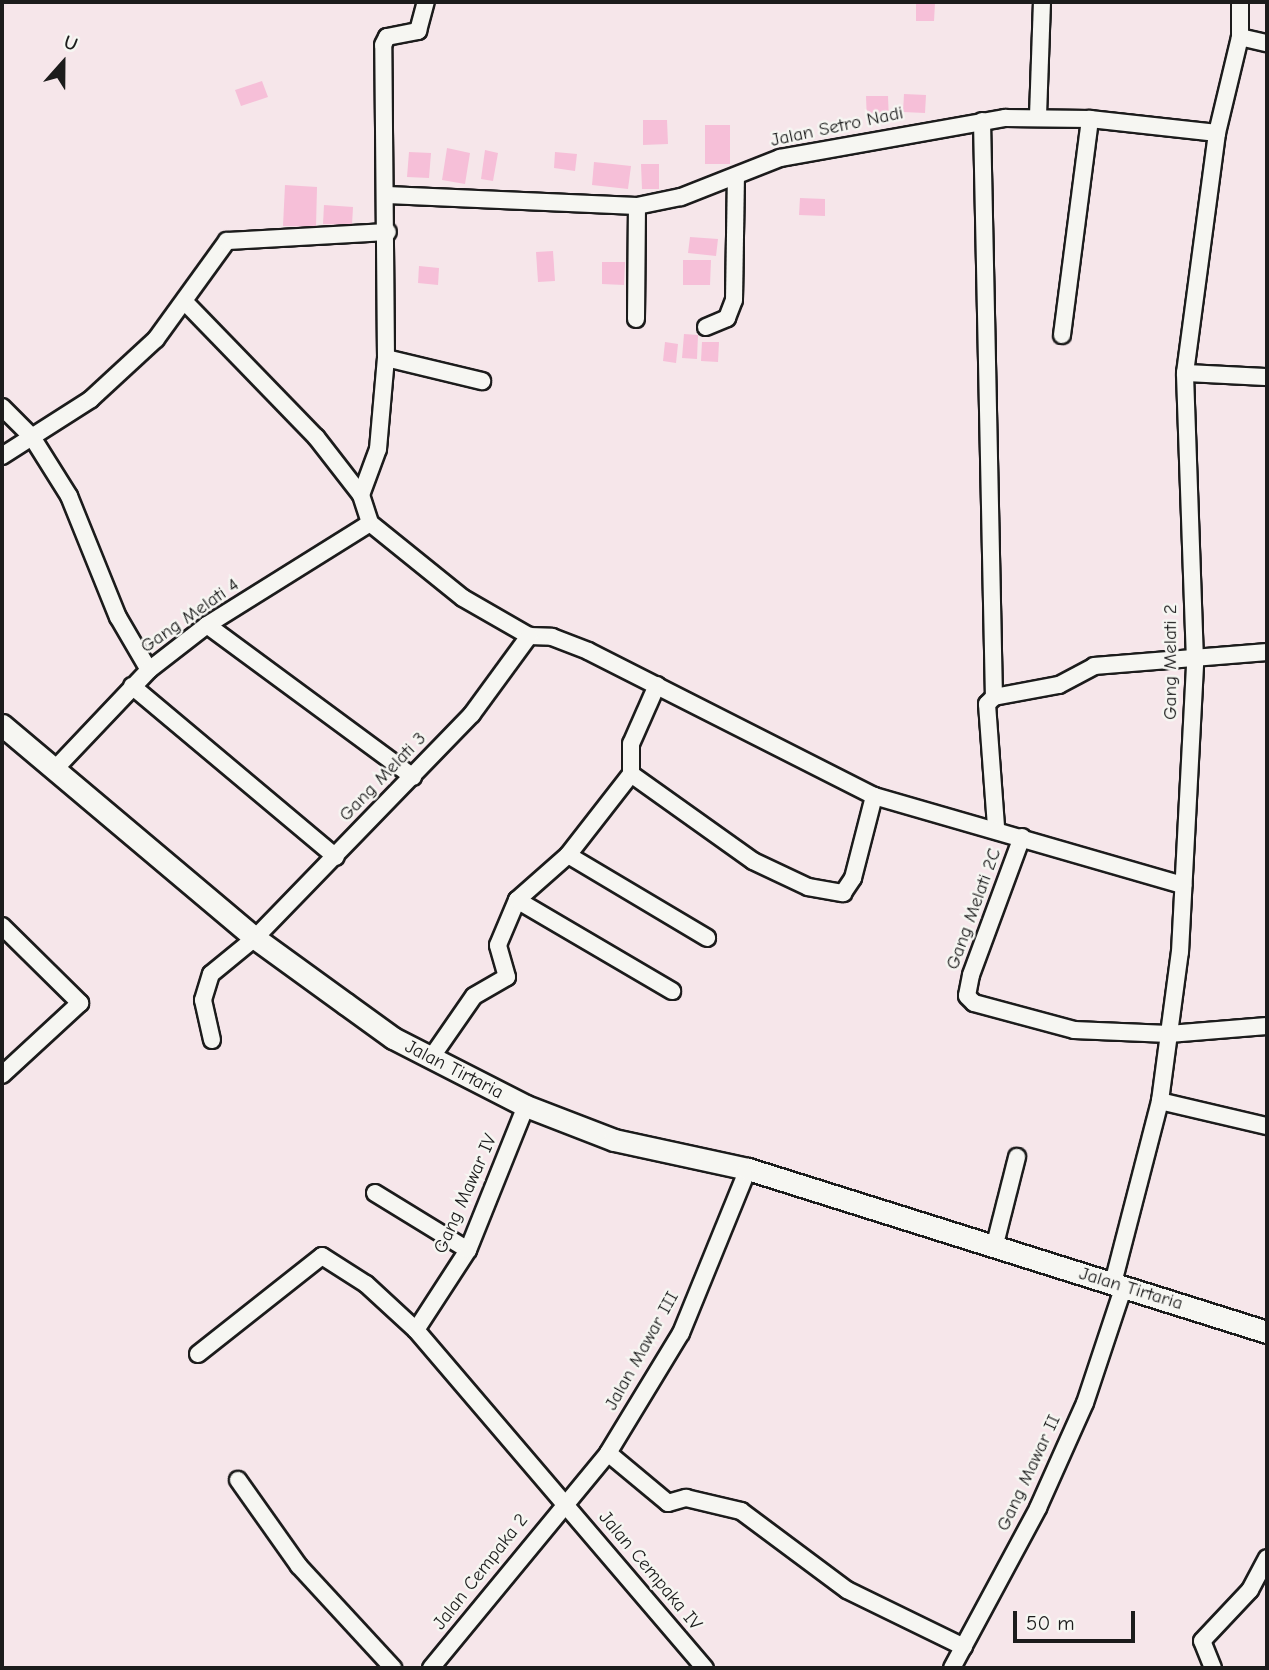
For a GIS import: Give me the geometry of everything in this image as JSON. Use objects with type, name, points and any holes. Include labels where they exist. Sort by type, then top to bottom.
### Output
[{"type":"street","points":[[361,495],[378,449],[386,358],[388,232],[383,45],[387,37],[418,31],[426,2]]},
{"type":"street","points":[[1038,116],[1042,2]]},
{"type":"street","name":"Gang Melati 2","points":[[1119,1285],[1160,1101],[1183,886],[1195,661],[1185,373],[1217,133],[1240,37],[1240,2]]},
{"type":"street","points":[[1240,37],[1267,43]]},
{"type":"street","name":"Jalan Setro Nadi","points":[[387,195],[637,206],[736,178],[780,158],[982,121],[1038,116],[1217,133]]},
{"type":"street","points":[[1062,335],[1090,119]]},
{"type":"street","points":[[982,121],[994,697]]},
{"type":"street","points":[[706,327],[727,318],[734,300],[736,178]]},
{"type":"street","points":[[636,318],[637,206]]},
{"type":"street","points":[[2,456],[119,374],[185,302],[227,242],[388,232]]},
{"type":"street","points":[[185,302],[254,366],[361,495],[370,523],[463,597],[529,636],[552,637],[657,685],[874,796],[996,828],[1183,886]]},
{"type":"street","points":[[386,358],[482,382]]},
{"type":"street","points":[[1185,373],[1267,377]]},
{"type":"street","points":[[2,407],[32,437],[90,536],[118,617],[149,670]]},
{"type":"street","name":"Gang Melati 4","points":[[55,769],[149,670],[207,625],[370,523]]},
{"type":"street","points":[[207,625],[413,777]]},
{"type":"street","name":"Gang Melati 3","points":[[212,1040],[205,985],[336,857],[472,714],[529,636]]},
{"type":"street","points":[[996,828],[987,704],[994,697],[1059,685],[1094,666],[1195,661],[1267,652]]},
{"type":"street","points":[[431,1058],[474,996],[507,977],[498,946],[517,900],[568,855],[631,775],[631,744],[657,685]]},
{"type":"street","points":[[132,686],[336,857]]},
{"type":"street","name":"Jalan Tirtaria","points":[[2,725],[255,938],[393,1038],[526,1106],[614,1140],[748,1169],[1267,1332]]},
{"type":"street","points":[[631,775],[753,861],[808,887],[843,893],[853,878],[874,796]]},
{"type":"street","name":"Gang Melati 2C","points":[[1022,837],[967,996],[1017,1018],[1074,1030],[1168,1034]]},
{"type":"street","points":[[568,855],[706,938]]},
{"type":"street","points":[[517,900],[672,991]]},
{"type":"street","points":[[2,926],[80,1003],[2,1075]]},
{"type":"street","points":[[1168,1034],[1267,1026]]},
{"type":"street","points":[[1160,1101],[1267,1126]]},
{"type":"street","name":"Gang Mawar IV","points":[[416,1331],[468,1250],[526,1106]]},
{"type":"street","points":[[994,1248],[1017,1157]]},
{"type":"street","name":"Jalan Mawar III","points":[[564,1501],[608,1453],[681,1333],[748,1169]]},
{"type":"street","points":[[375,1193],[468,1250]]},
{"type":"street","name":"Jalan Cempaka IV","points":[[198,1354],[322,1256],[366,1284],[416,1331],[705,1668]]},
{"type":"street","name":"Gang Mawar II","points":[[952,1668],[1038,1508],[1085,1403],[1119,1285]]},
{"type":"street","points":[[608,1453],[668,1503],[685,1497],[741,1511],[847,1590],[964,1647]]},
{"type":"street","points":[[239,1480],[299,1566],[393,1668]]},
{"type":"street","name":"Jalan Cempaka 2","points":[[431,1668],[564,1501]]},
{"type":"street","points":[[1213,1668],[1202,1642],[1250,1590],[1267,1558]]},
{"type":"building","points":[[916,3],[935,3],[934,21],[916,21]]},
{"type":"building","points":[[262,81],[268,97],[241,106],[235,90]]},
{"type":"building","points":[[904,94],[926,95],[925,113],[903,112]]},
{"type":"building","points":[[866,96],[888,96],[889,122],[867,123]]},
{"type":"building","points":[[643,120],[667,120],[668,144],[643,145]]},
{"type":"building","points":[[705,125],[730,125],[730,164],[705,164]]},
{"type":"building","points":[[447,148],[470,153],[465,184],[442,180]]},
{"type":"building","points":[[485,150],[498,153],[493,181],[481,179]]},
{"type":"building","points":[[409,152],[431,153],[429,178],[407,177]]},
{"type":"building","points":[[555,152],[577,154],[575,171],[554,168]]},
{"type":"building","points":[[594,162],[631,166],[628,189],[592,185]]},
{"type":"building","points":[[641,164],[659,164],[659,189],[642,189]]},
{"type":"building","points":[[285,185],[317,187],[316,227],[283,226]]},
{"type":"building","points":[[800,198],[825,199],[825,216],[799,215]]},
{"type":"building","points":[[324,205],[353,207],[352,225],[323,224]]},
{"type":"building","points":[[690,237],[718,239],[716,256],[688,253]]},
{"type":"building","points":[[553,251],[555,281],[538,282],[536,252]]},
{"type":"building","points":[[683,260],[711,260],[710,285],[683,285]]},
{"type":"building","points":[[602,262],[625,262],[624,285],[602,284]]},
{"type":"building","points":[[419,266],[439,268],[438,285],[418,283]]},
{"type":"building","points":[[684,334],[698,335],[697,359],[682,358]]},
{"type":"building","points":[[665,342],[678,344],[676,363],[663,361]]},
{"type":"building","points":[[702,342],[719,342],[718,362],[701,361]]}]
